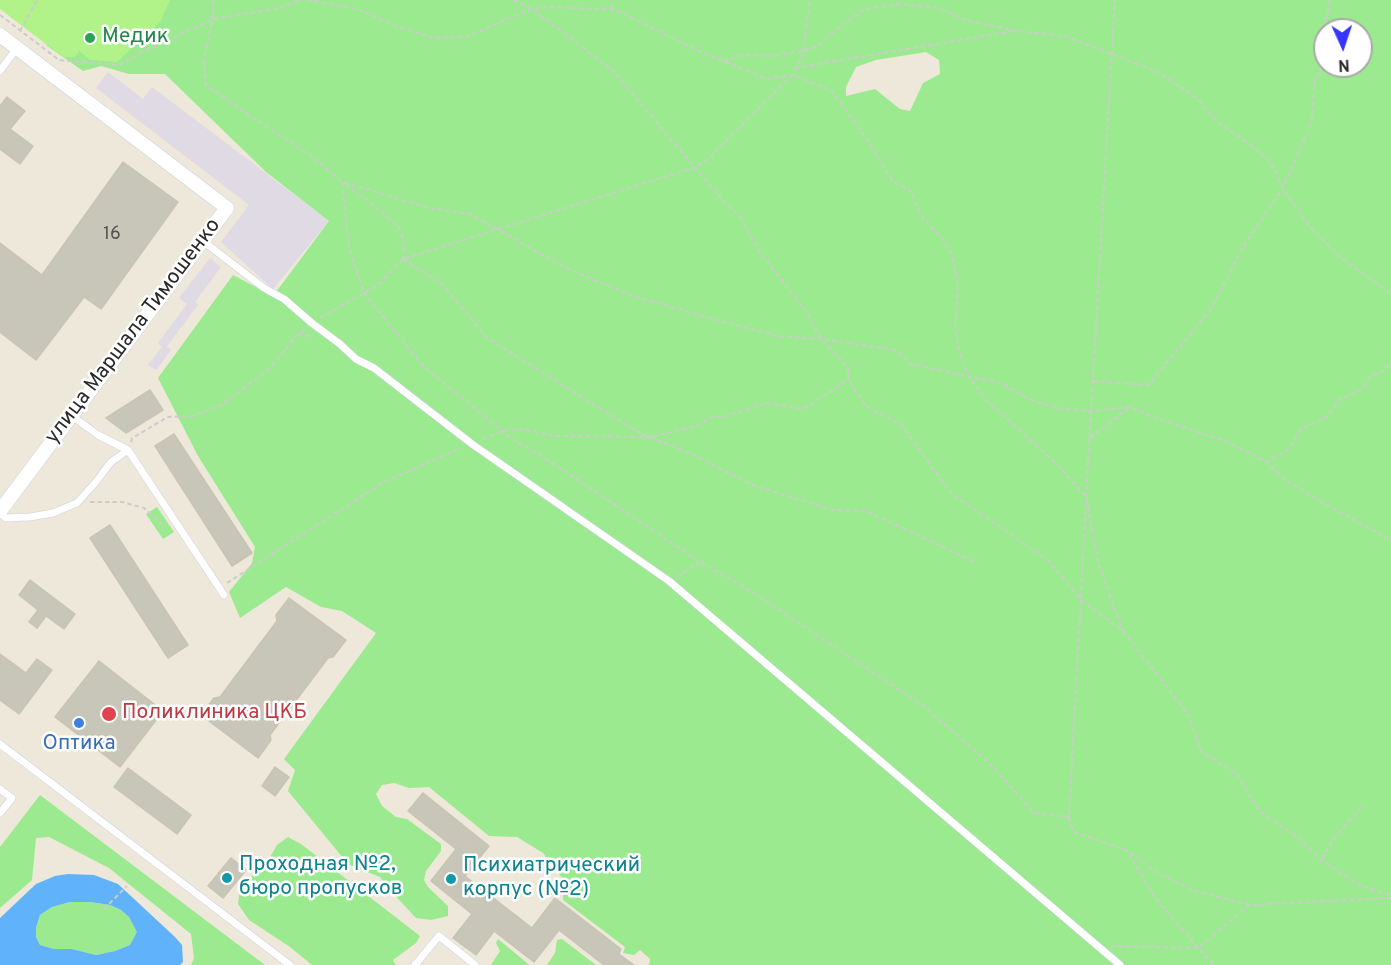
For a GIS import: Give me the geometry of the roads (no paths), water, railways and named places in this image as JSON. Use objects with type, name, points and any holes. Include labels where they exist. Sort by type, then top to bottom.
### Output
[{"type":"street","name":"улица Маршала Тимошенко","points":[[0,35],[227,208],[0,512]]},
{"type":"lane","points":[[0,71],[17,48]]},
{"type":"lane","points":[[203,241],[264,288],[284,299],[356,359],[374,368],[472,444],[669,581],[1120,965]]},
{"type":"lane","points":[[72,416],[98,435],[128,450],[224,595]]},
{"type":"lane","points":[[0,512],[6,518],[30,518],[53,513],[77,503],[111,462],[128,450]]},
{"type":"lane","points":[[0,744],[290,965]]},
{"type":"lane","points":[[0,789],[12,798],[0,813]]},
{"type":"lane","points":[[416,965],[439,936],[474,965]]},
{"type":"water","points":[[94,875],[118,884],[182,945],[183,962],[180,965],[0,965],[0,918],[36,884],[55,876]],"holes":[[[70,902],[110,905],[129,917],[137,932],[130,945],[96,955],[40,945],[36,937],[40,915],[52,907]]]},
{"type":"place","name":"Медик","points":[[90,38]]},
{"type":"place","name":"Поликлиника ЦКБ","points":[[109,714]]},
{"type":"place","name":"Оптика","points":[[79,723]]},
{"type":"place","name":"Проходная №2, бюро пропусков","points":[[227,878]]},
{"type":"place","name":"Психиатрический корпус (№2)","points":[[451,879]]}]
